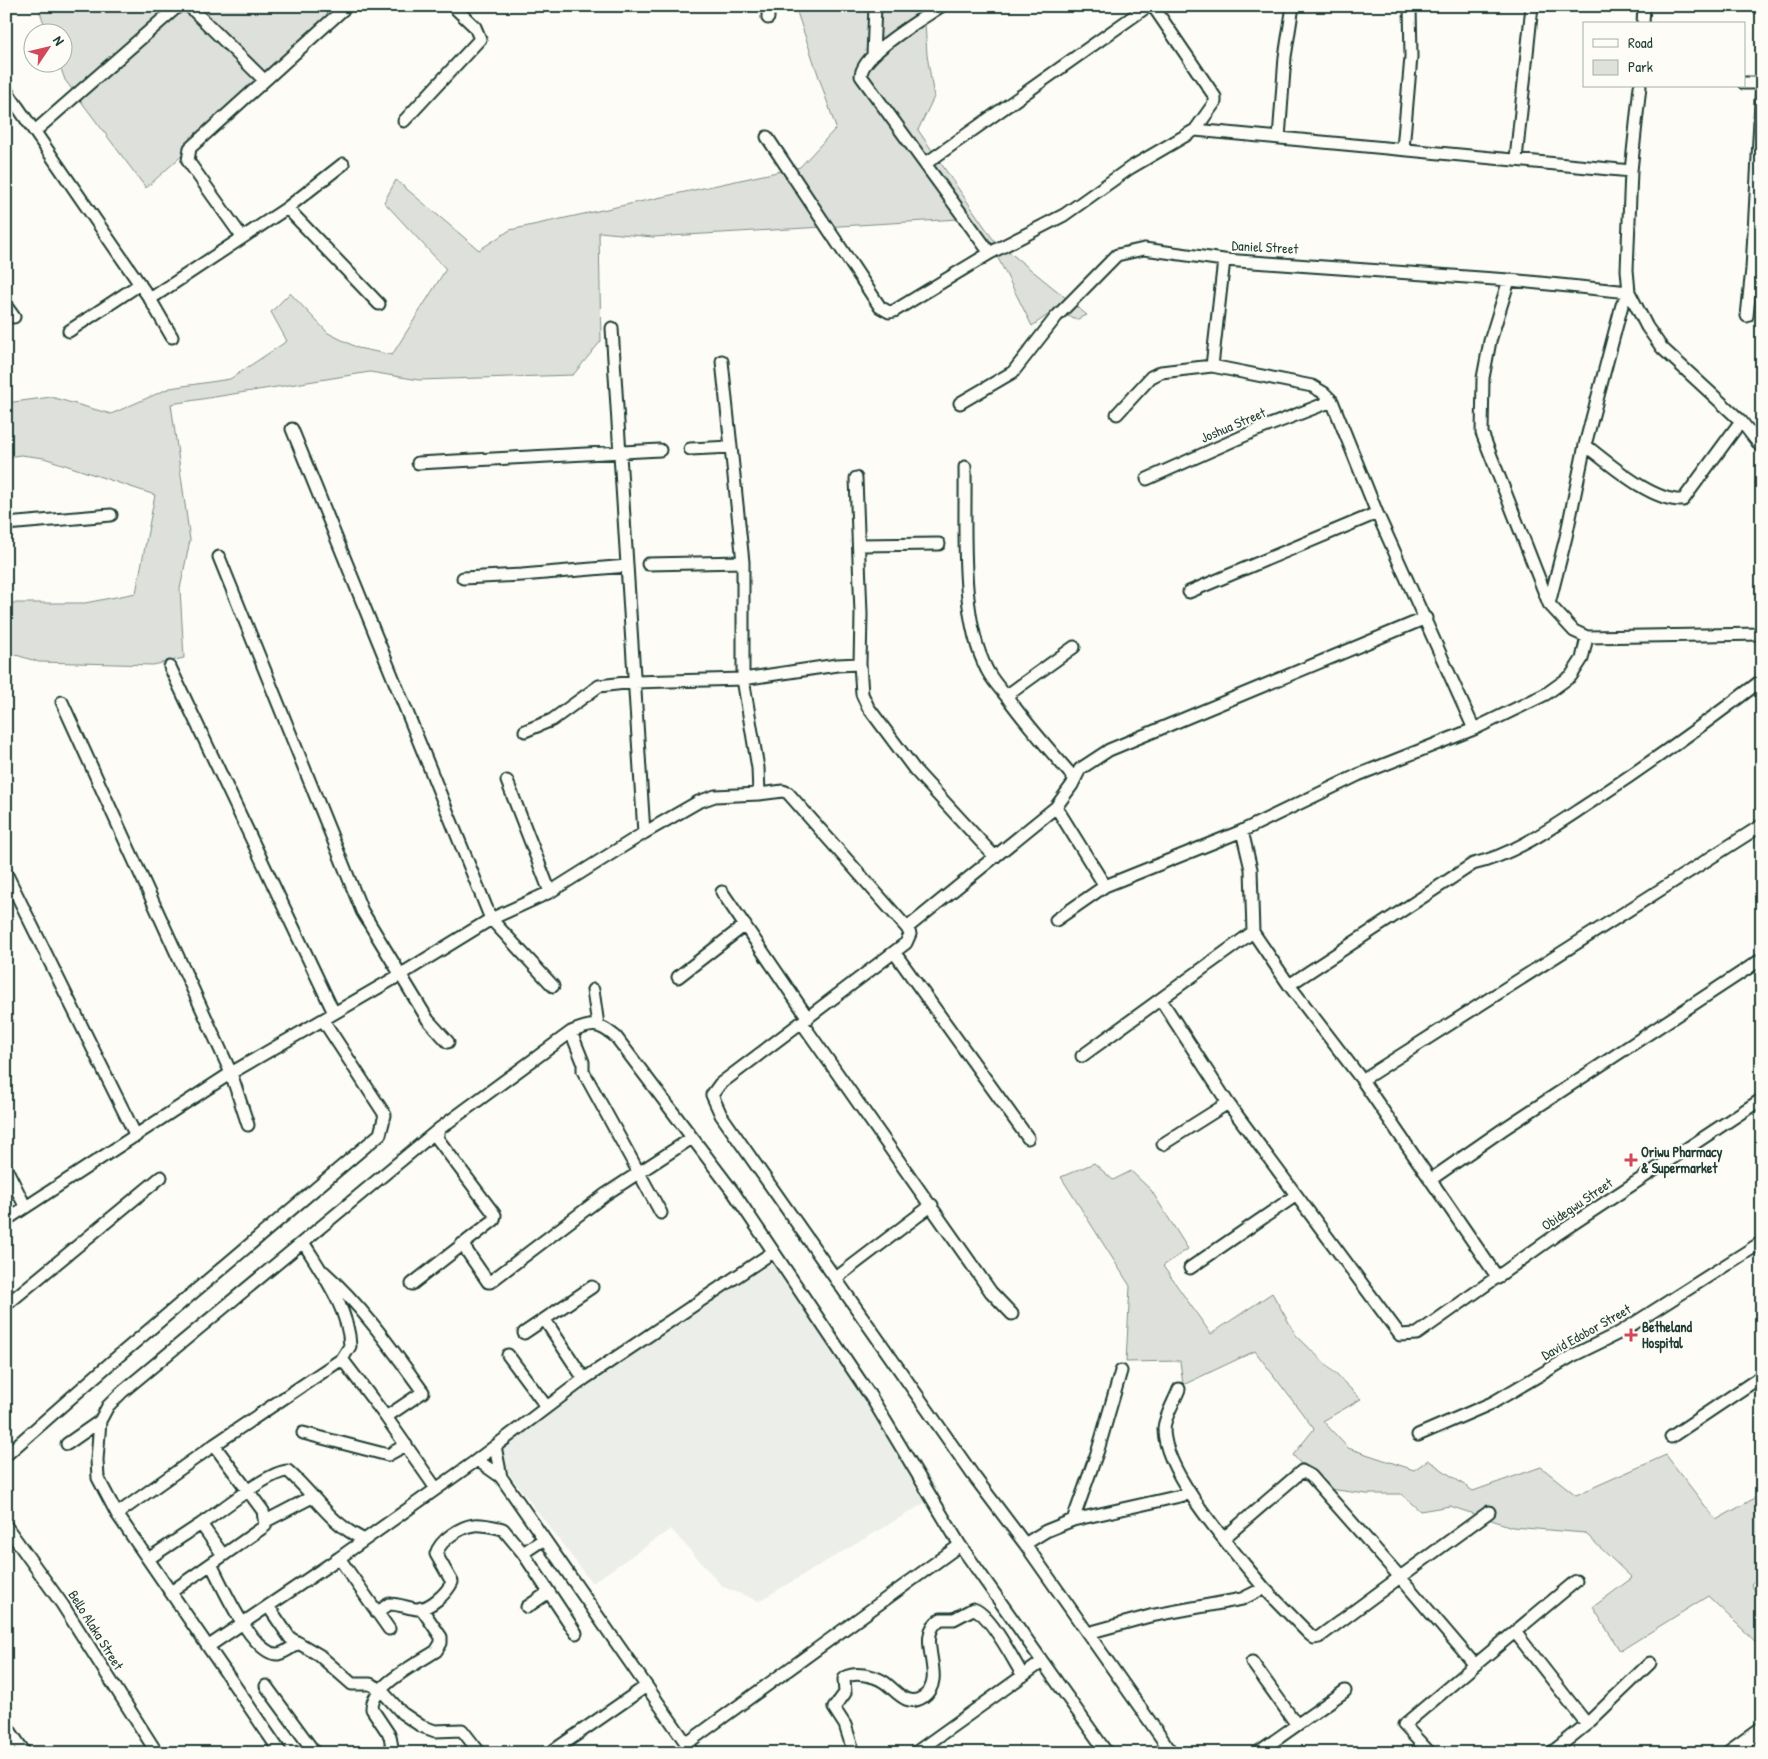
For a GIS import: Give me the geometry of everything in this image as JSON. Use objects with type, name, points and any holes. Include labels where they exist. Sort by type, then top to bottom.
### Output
[{"type":"main road","points":[[1729,1753],[1762,1729]]},
{"type":"street","points":[[35,130],[178,6]]},
{"type":"street","points":[[189,6],[264,80]]},
{"type":"street","points":[[242,237],[188,161],[190,148],[347,6]]},
{"type":"street","points":[[404,121],[480,39],[475,27],[453,6]]},
{"type":"street","points":[[873,55],[875,6]]},
{"type":"street","points":[[941,6],[873,55],[861,69],[861,76],[990,254]]},
{"type":"street","points":[[924,164],[1148,6]]},
{"type":"street","points":[[767,137],[826,227],[884,310],[894,311],[990,254],[1064,215],[1130,168],[1195,130],[1215,98],[1153,6]]},
{"type":"street","points":[[1279,138],[1285,57],[1293,6]]},
{"type":"street","points":[[1403,149],[1411,57],[1410,6]]},
{"type":"street","points":[[1516,159],[1532,6]]},
{"type":"street","points":[[1643,22],[1644,6]]},
{"type":"street","points":[[1746,83],[1762,83],[1757,269],[1748,316]]},
{"type":"street","points":[[1640,88],[1631,171],[1627,270],[1629,292],[1647,327],[1662,348],[1741,421],[1762,448]]},
{"type":"street","points":[[6,90],[140,284],[172,337]]},
{"type":"street","points":[[1195,130],[1631,171]]},
{"type":"street","points":[[150,299],[287,208],[343,164]]},
{"type":"street","points":[[287,208],[379,304]]},
{"type":"street","name":"Daniel Street","points":[[960,403],[1013,372],[1056,317],[1117,255],[1144,249],[1224,260],[1509,280],[1629,292]]},
{"type":"street","points":[[1212,366],[1224,260]]},
{"type":"street","points":[[1509,280],[1490,341],[1483,378],[1482,433],[1549,604],[1574,631],[1587,638],[1762,634]]},
{"type":"street","points":[[69,331],[140,284]]},
{"type":"street","points":[[1549,604],[1566,537],[1585,445],[1622,306],[1629,292]]},
{"type":"street","points":[[6,306],[14,317]]},
{"type":"street","points":[[612,328],[644,833]]},
{"type":"street","points":[[722,361],[743,562],[743,678],[758,768],[759,794]]},
{"type":"street","points":[[1117,414],[1151,377],[1161,372],[1212,366],[1312,386],[1324,393],[1332,401],[1377,512],[1474,729]]},
{"type":"street","name":"Joshua Street","points":[[1147,479],[1256,430],[1332,401]]},
{"type":"street","points":[[1585,445],[1622,473],[1661,497],[1668,500],[1683,500],[1741,421]]},
{"type":"street","points":[[292,428],[491,919],[553,986]]},
{"type":"street","points":[[690,449],[731,447]]},
{"type":"street","points":[[418,463],[660,450]]},
{"type":"street","points":[[965,467],[966,569],[972,627],[979,654],[987,672],[1075,779]]},
{"type":"street","points":[[856,478],[862,694],[868,707],[915,770],[995,857]]},
{"type":"street","points":[[1189,592],[1377,512]]},
{"type":"street","points":[[6,524],[51,518],[111,515]]},
{"type":"street","points":[[859,545],[939,544]]},
{"type":"street","points":[[219,557],[362,911],[428,1020],[448,1042]]},
{"type":"street","points":[[648,564],[743,562]]},
{"type":"street","points":[[463,578],[627,566]]},
{"type":"street","points":[[907,928],[1056,806],[1080,769],[1088,762],[1109,750],[1426,618]]},
{"type":"street","points":[[1056,920],[1105,886],[1242,831],[1358,775],[1474,729],[1546,694],[1571,676],[1582,659],[1587,638]]},
{"type":"street","points":[[1006,696],[1074,646]]},
{"type":"street","points":[[525,731],[552,720],[599,686],[634,682],[743,678],[837,664],[860,664]]},
{"type":"street","points":[[170,667],[334,1012]]},
{"type":"street","points":[[1289,985],[1473,864],[1505,854],[1557,824],[1666,753],[1762,680]]},
{"type":"street","points":[[62,702],[231,1073],[248,1125]]},
{"type":"street","points":[[507,781],[550,892]]},
{"type":"street","points":[[6,1220],[231,1073],[400,975],[491,919],[550,892],[644,833],[698,802],[715,796],[783,791],[788,793],[907,928],[910,934],[909,938],[894,952],[720,1084],[712,1095],[722,1115],[973,1475],[1025,1544],[1172,1753]]},
{"type":"street","points":[[1056,806],[1105,886]]},
{"type":"street","points":[[1362,1080],[1485,999],[1655,894],[1762,825]]},
{"type":"street","points":[[1242,831],[1251,869],[1252,932],[1289,985],[1362,1080],[1498,1278]]},
{"type":"street","points":[[6,873],[136,1136]]},
{"type":"street","points":[[722,892],[805,1020],[991,1292],[1012,1314]]},
{"type":"street","points":[[678,977],[745,925]]},
{"type":"street","points":[[1082,1056],[1252,932]]},
{"type":"street","points":[[894,952],[1028,1138]]},
{"type":"street","points":[[1430,1180],[1502,1130],[1762,959]]},
{"type":"street","points":[[593,990],[598,1025]]},
{"type":"street","points":[[1160,1000],[1228,1103],[1295,1196],[1190,1268]]},
{"type":"street","points":[[6,1456],[123,1353],[380,1134],[385,1115],[323,1020]]},
{"type":"street","points":[[281,1753],[118,1514],[98,1478],[97,1460],[100,1421],[108,1406],[122,1392],[439,1129],[571,1032],[588,1025],[598,1025],[616,1038],[734,1193],[871,1397],[932,1494],[960,1545],[1107,1753]]},
{"type":"street","points":[[571,1032],[583,1062],[583,1071],[661,1213]]},
{"type":"street","name":"Obidegwu Street","points":[[1295,1196],[1391,1325],[1400,1335],[1410,1336],[1424,1329],[1564,1230],[1762,1099]]},
{"type":"street","points":[[1163,1144],[1228,1103]]},
{"type":"street","points":[[412,1284],[494,1220],[495,1215],[438,1138],[439,1129]]},
{"type":"street","points":[[462,1244],[488,1282],[490,1282],[639,1171],[692,1138]]},
{"type":"street","points":[[6,1168],[25,1206]]},
{"type":"street","points":[[6,1305],[161,1177]]},
{"type":"street","points":[[836,1278],[932,1206]]},
{"type":"street","points":[[118,1514],[214,1445],[342,1359],[350,1346],[347,1325],[303,1242]]},
{"type":"street","name":"David Edobor Street","points":[[1418,1435],[1492,1402],[1572,1356],[1620,1333],[1762,1242]]},
{"type":"street","points":[[209,1646],[339,1558],[436,1487],[477,1460],[584,1379],[773,1252]]},
{"type":"street","points":[[317,1266],[347,1292],[372,1321],[423,1392],[386,1416]]},
{"type":"street","points":[[524,1333],[546,1320],[592,1287]]},
{"type":"street","points":[[546,1320],[584,1379]]},
{"type":"street","points":[[508,1355],[546,1406]]},
{"type":"street","points":[[342,1359],[386,1416],[436,1487]]},
{"type":"street","points":[[1073,1520],[1098,1450],[1121,1371]]},
{"type":"street","points":[[1671,1438],[1762,1376]]},
{"type":"street","points":[[1179,1389],[1164,1427],[1167,1447],[1189,1494],[1264,1588],[1314,1638],[1320,1637],[1489,1512]]},
{"type":"street","points":[[67,1444],[100,1421]]},
{"type":"street","points":[[303,1433],[388,1455],[406,1445]]},
{"type":"street","points":[[214,1445],[263,1511],[266,1521]]},
{"type":"street","points":[[495,1446],[501,1477]]},
{"type":"street","points":[[477,1460],[501,1477],[689,1748],[960,1545]]},
{"type":"street","points":[[148,1559],[202,1524],[247,1491],[281,1471],[288,1471],[334,1522],[344,1530],[364,1540]]},
{"type":"street","points":[[1224,1538],[1302,1471],[1311,1476],[1475,1666]]},
{"type":"street","points":[[1025,1544],[1046,1531],[1073,1520],[1189,1494]]},
{"type":"street","points":[[171,1592],[262,1529],[266,1521],[312,1496]]},
{"type":"street","points":[[202,1524],[223,1555]]},
{"type":"street","points":[[378,1613],[389,1604],[421,1608],[439,1598],[452,1582],[436,1554],[438,1548],[451,1535],[476,1525],[503,1528],[523,1553],[576,1633]]},
{"type":"street","name":"Bello Alaka Street","points":[[6,1526],[62,1604],[157,1753]]},
{"type":"street","points":[[523,1553],[544,1539]]},
{"type":"street","points":[[339,1558],[389,1629]]},
{"type":"street","points":[[210,1564],[242,1624],[267,1652],[280,1654],[299,1643]]},
{"type":"street","points":[[1430,1753],[1404,1725],[1576,1581]]},
{"type":"street","points":[[1088,1633],[1150,1616],[1242,1599],[1264,1588]]},
{"type":"street","points":[[527,1607],[549,1592]]},
{"type":"street","points":[[268,1606],[290,1638],[319,1655],[352,1684],[370,1684],[380,1688],[402,1713],[422,1726],[435,1731],[462,1730],[480,1753]]},
{"type":"street","points":[[394,1753],[390,1736],[372,1709],[372,1704],[380,1688],[436,1651],[441,1643],[441,1637],[421,1608]]},
{"type":"street","points":[[854,1753],[845,1725],[834,1708],[845,1693],[844,1678],[854,1674],[881,1680],[898,1696],[912,1700],[921,1698],[928,1693],[933,1679],[930,1631],[941,1619],[954,1619],[973,1610],[980,1612],[988,1620],[1023,1676]]},
{"type":"street","points":[[1515,1632],[1587,1724]]},
{"type":"street","points":[[915,1753],[1042,1662]]},
{"type":"street","points":[[1252,1662],[1297,1725]]},
{"type":"street","points":[[1551,1753],[1587,1724],[1650,1663]]},
{"type":"street","points":[[266,1686],[311,1751]]},
{"type":"street","points":[[550,1753],[645,1686]]},
{"type":"street","points":[[1257,1753],[1345,1691]]},
{"type":"street","points":[[6,1725],[25,1753]]},
{"type":"street","points":[[6,1745],[11,1753]]},
{"type":"shaded area","points":[[775,1261],[789,1268],[886,1408],[940,1494],[759,1601],[723,1587],[671,1529],[592,1583],[506,1470],[503,1450],[515,1435],[644,1343]]},
{"type":"green space","points":[[38,6],[347,6],[146,188],[65,80],[62,72],[72,72],[72,22],[44,22]]},
{"type":"green space","points":[[795,6],[924,6],[927,55],[934,97],[918,130],[993,239],[1087,315],[1078,319],[1052,312],[1032,326],[998,258],[959,219],[653,237],[599,232],[601,341],[573,375],[419,380],[370,372],[171,404],[190,540],[180,589],[184,658],[153,665],[39,662],[6,652],[6,603],[85,603],[136,593],[155,495],[44,458],[21,455],[6,457],[6,403],[51,397],[111,414],[170,388],[230,379],[287,341],[271,312],[290,293],[328,333],[358,348],[392,355],[446,269],[384,202],[396,180],[479,250],[510,230],[800,167],[836,128]]},
{"type":"green space","points":[[1094,1163],[1113,1180],[1131,1171],[1151,1190],[1188,1249],[1163,1266],[1211,1334],[1272,1293],[1296,1335],[1361,1399],[1323,1421],[1348,1448],[1414,1470],[1428,1460],[1473,1491],[1541,1467],[1576,1495],[1666,1455],[1716,1520],[1762,1494],[1762,1574],[1751,1584],[1762,1602],[1762,1648],[1708,1596],[1620,1651],[1593,1607],[1632,1578],[1585,1533],[1512,1527],[1450,1506],[1420,1511],[1401,1494],[1366,1494],[1322,1488],[1293,1455],[1314,1429],[1255,1351],[1183,1385],[1180,1361],[1126,1362],[1130,1286],[1061,1177]]},
{"type":"place","name":"Oriwu Pharmacy & Supermarket","points":[[1631,1160]]},
{"type":"place","name":"Betheland Hospital","points":[[1631,1335]]}]
